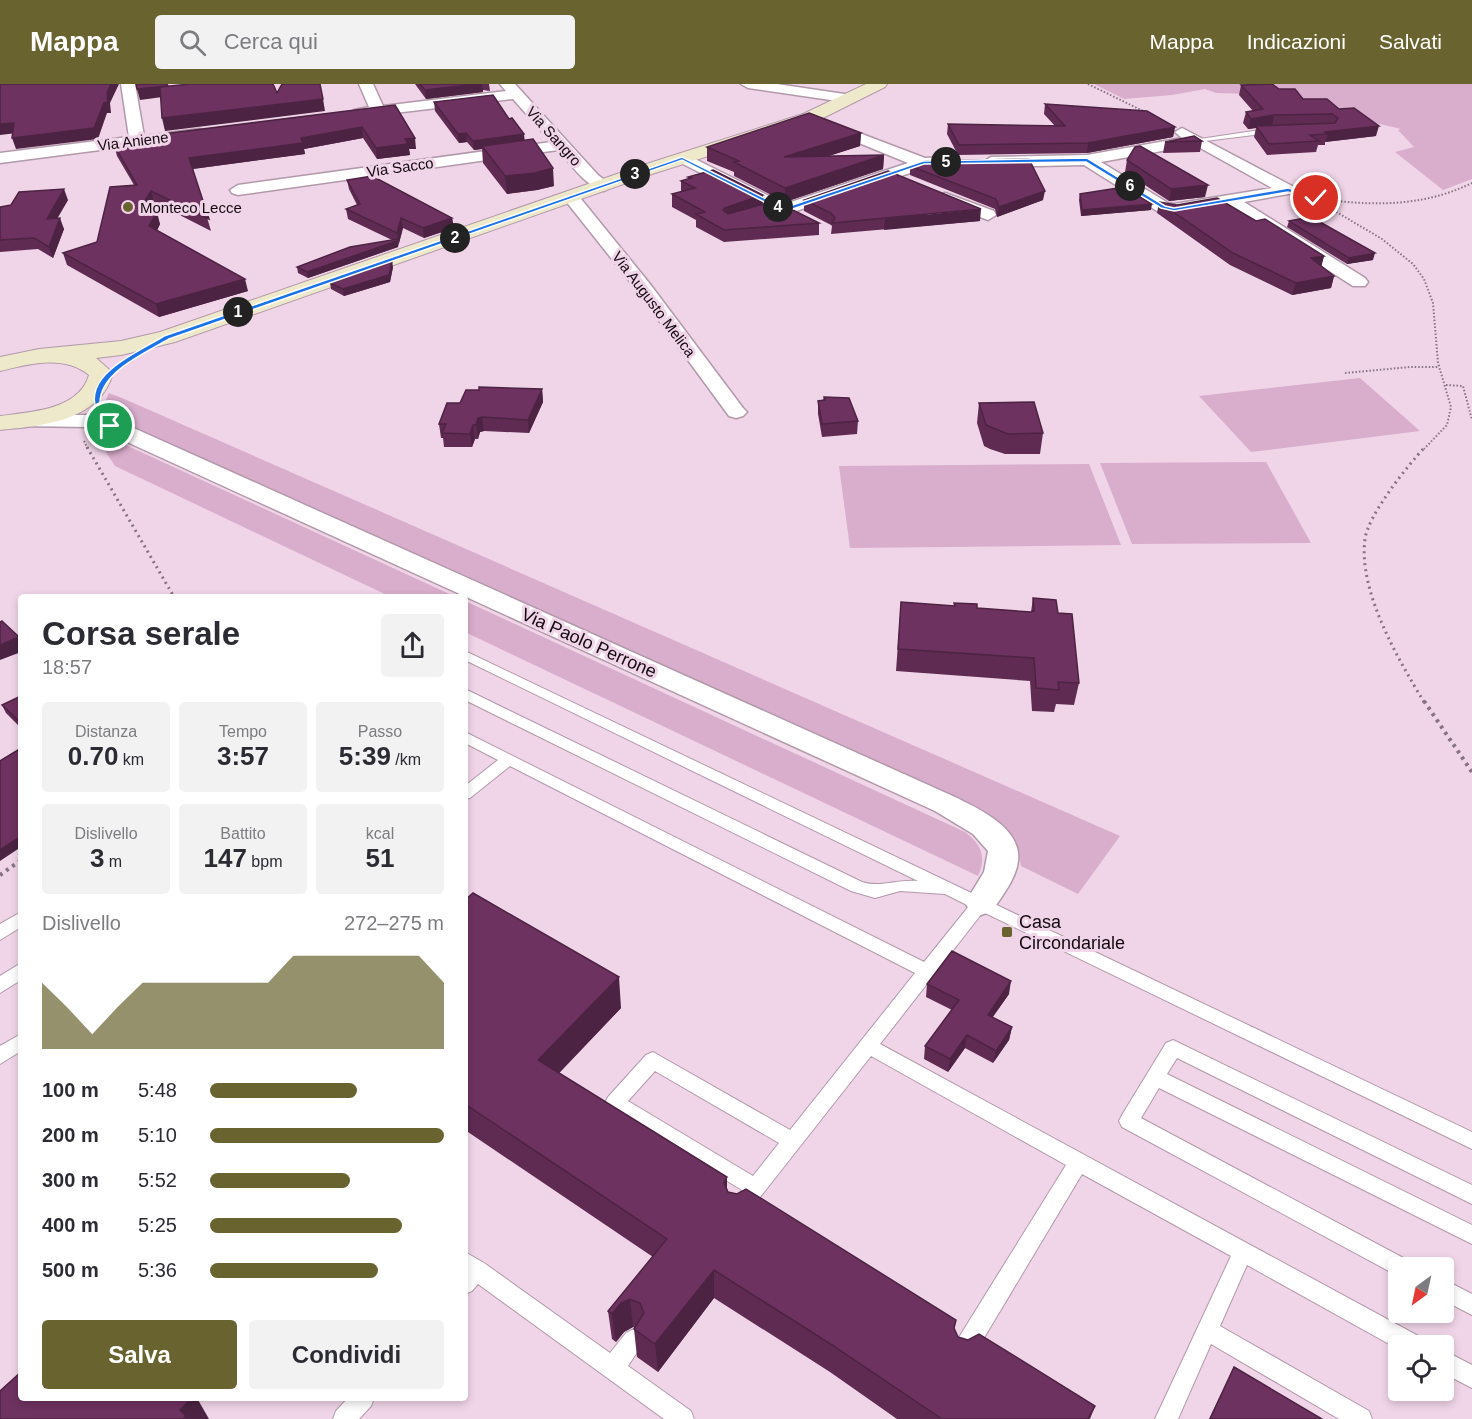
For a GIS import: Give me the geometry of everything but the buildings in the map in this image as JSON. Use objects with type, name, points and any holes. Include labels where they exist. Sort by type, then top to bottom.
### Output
[{"type":"street","points":[[128,84],[137,141]]},
{"type":"street","points":[[366,84],[378,111]]},
{"type":"street","points":[[748,84],[850,99]]},
{"type":"street","points":[[0,364],[17,359],[121,348],[166,337],[682,158],[809,118],[879,84]]},
{"type":"street","points":[[344,115],[512,89]]},
{"type":"street","name":"Via Sangro","points":[[512,89],[592,178],[604,186]]},
{"type":"street","points":[[1145,112],[1288,190]]},
{"type":"street","points":[[809,118],[923,163]]},
{"type":"street","name":"Via Aniene","points":[[0,158],[218,131]]},
{"type":"street","points":[[777,209],[923,163],[1087,160],[1197,140]]},
{"type":"street","name":"Via Sacco","points":[[238,190],[561,145]]},
{"type":"street","points":[[682,158],[777,209],[804,220]]},
{"type":"street","points":[[1087,160],[1163,207],[1174,209],[1288,190]]},
{"type":"street","points":[[888,175],[910,184]]},
{"type":"street","points":[[932,193],[988,215]]},
{"type":"street","name":"Via Augusto Melica","points":[[571,197],[644,288],[736,412]]},
{"type":"street","points":[[1229,201],[1359,282]]},
{"type":"street","points":[[0,423],[27,421],[57,414],[79,404],[91,396],[111,372],[166,337]]},
{"type":"street","points":[[54,356],[76,358],[93,364],[101,374],[97,404],[100,414],[110,426]]},
{"type":"street","name":"Via Paolo Perrone","points":[[27,421],[80,420],[110,426],[967,816],[986,827],[998,841],[1004,859],[997,879],[971,898]]},
{"type":"lane","points":[[1197,140],[1283,130]]},
{"type":"lane","points":[[468,656],[1472,1141]]},
{"type":"lane","points":[[468,695],[857,887],[875,892],[900,885],[915,885],[971,898]]},
{"type":"lane","points":[[468,738],[927,971]]},
{"type":"lane","points":[[468,792],[509,759]]},
{"type":"lane","points":[[736,1212],[927,971],[971,898]]},
{"type":"lane","points":[[0,933],[18,920]]},
{"type":"lane","points":[[0,986],[18,972]]},
{"type":"lane","points":[[0,1056],[18,1043]]},
{"type":"lane","points":[[868,1046],[1394,1335]]},
{"type":"lane","points":[[1388,1260],[1129,1121],[1173,1048],[1472,1195]]},
{"type":"lane","points":[[755,1188],[615,1103],[653,1060],[793,1141]]},
{"type":"lane","points":[[1155,1077],[1472,1235]]},
{"type":"lane","points":[[961,1354],[1079,1162]]},
{"type":"lane","points":[[1166,1419],[1243,1252]]},
{"type":"lane","points":[[469,1272],[612,1368],[683,1419]]},
{"type":"lane","points":[[1454,1295],[1472,1305]]},
{"type":"lane","points":[[1207,1330],[1361,1419]]},
{"type":"lane","points":[[612,1368],[634,1340]]},
{"type":"lane","points":[[1454,1367],[1472,1377]]},
{"type":"lane","points":[[345,1419],[360,1401]]},
{"type":"path","points":[[1088,84],[1145,112]]},
{"type":"path","points":[[1288,190],[1316,198],[1359,205],[1408,203],[1472,183]]},
{"type":"path","points":[[1316,198],[1401,253],[1424,277],[1435,310],[1438,367],[1452,402],[1447,425],[1399,477],[1371,525],[1365,539],[1367,581],[1372,599],[1392,645],[1472,772]]},
{"type":"path","points":[[1345,373],[1410,367],[1438,367]]},
{"type":"path","points":[[1446,385],[1463,386],[1472,420]]},
{"type":"path","points":[[84,441],[172,594]]},
{"type":"path","points":[[0,875],[18,862]]},
{"type":"shaded area","points":[[1094,84],[1472,84],[1472,179],[1443,190],[1395,152],[1414,147],[1398,130],[1401,129],[1252,94],[1216,93],[1205,89],[1172,95],[1124,99]]},
{"type":"shaded area","points":[[1360,378],[1420,431],[1251,452],[1199,396]]},
{"type":"shaded area","points":[[109,393],[1120,836],[1078,894],[1021,866],[1011,836],[988,815],[119,423],[111,417],[105,407]]},
{"type":"shaded area","points":[[91,429],[449,594],[385,594],[115,466]]},
{"type":"shaded area","points":[[1266,462],[1311,543],[1132,544],[1100,463]]},
{"type":"shaded area","points":[[1089,464],[1121,545],[850,548],[839,466]]},
{"type":"shaded area","points":[[468,602],[965,832],[975,841],[981,851],[982,863],[978,876],[468,633]]},
{"type":"place","name":"Monteco Lecce","points":[[128,207]]},
{"type":"place","name":"Casa Circondariale","points":[[1007,932]]},
{"type":"route","points":[[110,426],[100,414],[97,404],[100,384],[111,372],[166,337],[682,158],[784,210],[923,163],[1087,160],[1163,207],[1174,209],[1288,190],[1316,198]]}]
